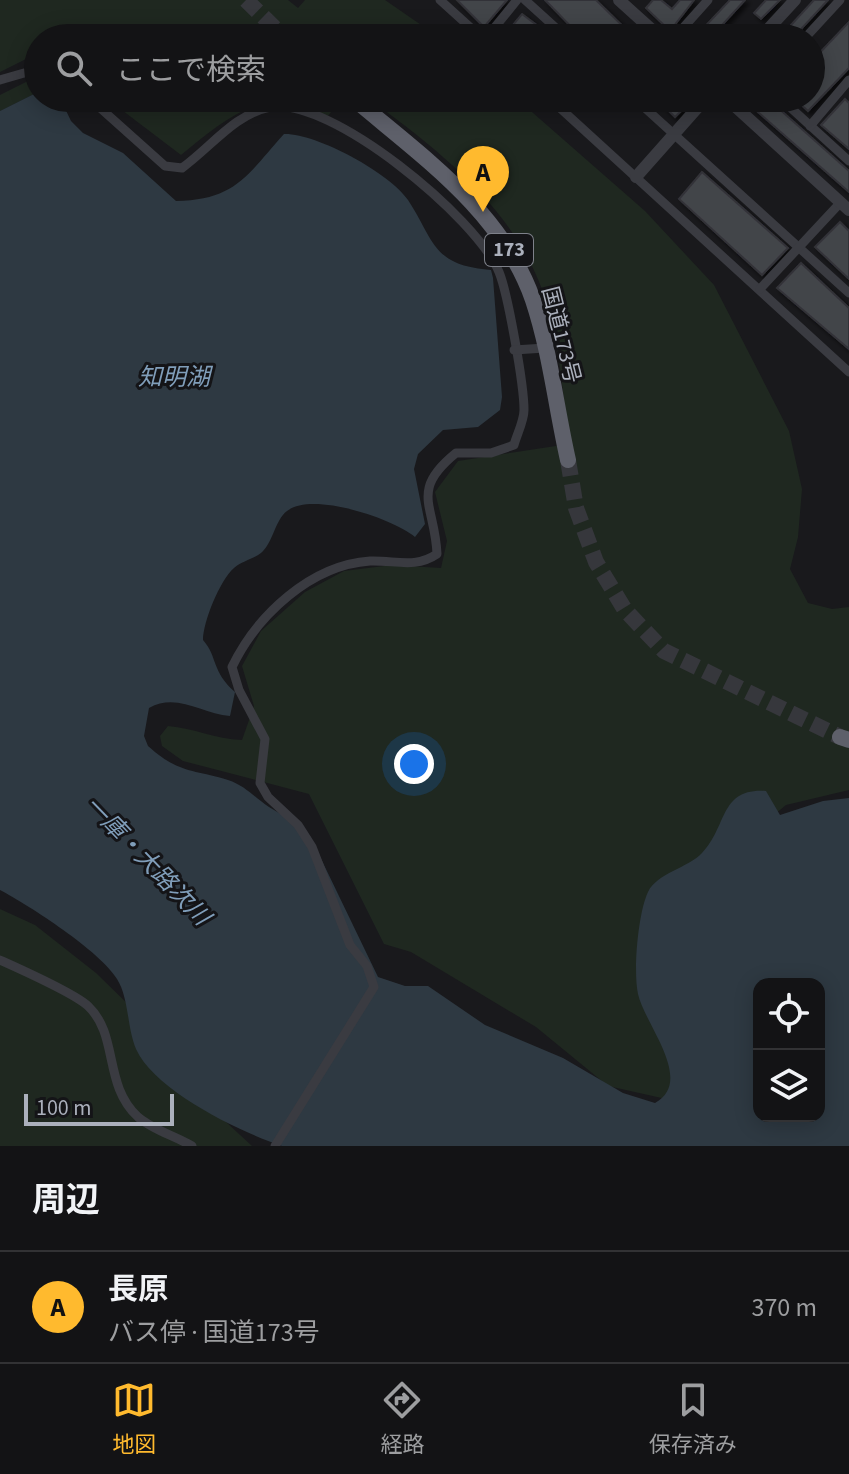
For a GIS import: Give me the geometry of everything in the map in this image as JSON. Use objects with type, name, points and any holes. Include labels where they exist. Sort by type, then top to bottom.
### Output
[{"type":"highway","name":"国道173号","points":[[369,112],[483,212],[521,273],[533,299],[568,460]]},
{"type":"street","points":[[440,0],[468,24]]},
{"type":"street","points":[[496,24],[517,0]]},
{"type":"street","points":[[525,0],[552,24]]},
{"type":"street","points":[[687,24],[708,0]]},
{"type":"street","points":[[773,24],[795,0]]},
{"type":"street","points":[[818,24],[840,0]]},
{"type":"street","points":[[625,2],[647,24]]},
{"type":"street","points":[[0,80],[24,73]]},
{"type":"street","points":[[825,110],[847,86]]},
{"type":"street","points":[[105,112],[165,166],[182,168],[223,137],[244,114],[252,112]]},
{"type":"street","points":[[275,1146],[374,987],[367,966],[350,945],[312,847],[298,825],[268,797],[260,783],[265,739],[239,690],[232,667],[244,641],[281,603],[322,572],[345,564],[373,561],[422,564],[437,554],[425,498],[430,479],[456,453],[491,453],[514,445],[524,411],[499,272],[482,242],[446,204],[378,150],[312,112]]},
{"type":"street","points":[[564,112],[849,372]]},
{"type":"street","points":[[649,112],[849,293]]},
{"type":"street","points":[[636,177],[694,112]]},
{"type":"street","points":[[741,112],[845,206],[798,247],[760,289]]},
{"type":"street","points":[[795,112],[849,161]]},
{"type":"street","points":[[810,126],[823,112]]},
{"type":"street","points":[[514,350],[545,348]]},
{"type":"street","points":[[0,960],[88,1006],[105,1034],[111,1068],[121,1095],[138,1117],[192,1146]]},
{"type":"shaded area","points":[[0,0],[288,0],[298,8],[305,0],[385,0],[420,24],[24,24],[24,60],[0,72]]},
{"type":"shaded area","points":[[24,83],[24,99],[0,111],[0,95]]},
{"type":"shaded area","points":[[124,112],[240,112],[216,128],[181,155]]},
{"type":"shaded area","points":[[386,112],[532,112],[645,211],[714,285],[789,431],[802,489],[798,537],[790,569],[808,603],[832,609],[849,607],[849,790],[786,805],[741,842],[684,1103],[608,1086],[536,1027],[411,952],[384,944],[309,794],[183,761],[162,746],[160,736],[168,726],[242,740],[254,706],[242,666],[261,631],[305,592],[344,571],[392,565],[441,568],[447,541],[435,492],[458,461],[569,444],[554,333],[545,298],[532,267],[516,237],[495,210],[473,185]]},
{"type":"shaded area","points":[[0,909],[35,925],[96,973],[137,1013],[175,1075],[252,1146],[0,1146]]},
{"type":"water","name":"知明湖","points":[[24,99],[24,112],[67,112],[83,133],[123,153],[176,201],[196,200],[227,190],[249,173],[284,134],[298,135],[333,147],[386,178],[408,200],[430,239],[445,256],[457,263],[491,270],[502,397],[500,410],[478,427],[443,430],[418,454],[414,469],[425,524],[415,537],[372,516],[333,506],[315,504],[287,511],[265,549],[229,574],[218,591],[206,623],[203,640],[218,671],[235,692],[230,716],[180,703],[159,704],[149,708],[144,736],[148,746],[178,766],[240,785],[310,836],[378,977],[405,986],[428,986],[485,1025],[563,1058],[623,1093],[655,1103],[666,1093],[670,1081],[669,1067],[638,994],[636,957],[644,901],[652,885],[702,853],[732,802],[740,796],[766,791],[780,815],[823,801],[849,798],[849,1146],[282,1146],[200,1108],[161,1080],[136,1049],[124,995],[117,979],[96,956],[29,907],[0,890],[0,111]]},
{"type":"building","points":[[457,0],[507,0],[487,24],[481,24]]},
{"type":"building","points":[[545,0],[596,0],[621,24],[568,24]]},
{"type":"building","points":[[653,0],[661,0],[672,9],[680,0],[694,0],[675,24],[663,24],[646,8]]},
{"type":"building","points":[[730,0],[745,0],[723,24],[707,24]]},
{"type":"building","points":[[766,0],[780,0],[761,19],[754,13]]},
{"type":"building","points":[[814,0],[828,0],[806,24],[792,24]]},
{"type":"building","points":[[522,14],[535,24],[514,24]]},
{"type":"building","points":[[849,22],[849,68],[825,93],[825,47]]},
{"type":"building","points":[[845,99],[849,103],[849,149],[821,125]]},
{"type":"building","points":[[758,112],[783,112],[849,171],[849,192]]},
{"type":"building","points":[[702,172],[788,248],[762,275],[679,199]]},
{"type":"building","points":[[840,222],[849,231],[849,279],[815,247]]},
{"type":"building","points":[[801,263],[849,308],[849,349],[777,288]]},
{"type":"tunnel","points":[[246,0],[271,24]]},
{"type":"tunnel","points":[[568,460],[576,508],[596,562],[625,610],[664,651],[840,737]]},
{"type":"place","name":"長原","points":[[483,212]]},
{"type":"water label","name":"一庫・大路次川","points":[[147,861]]}]
